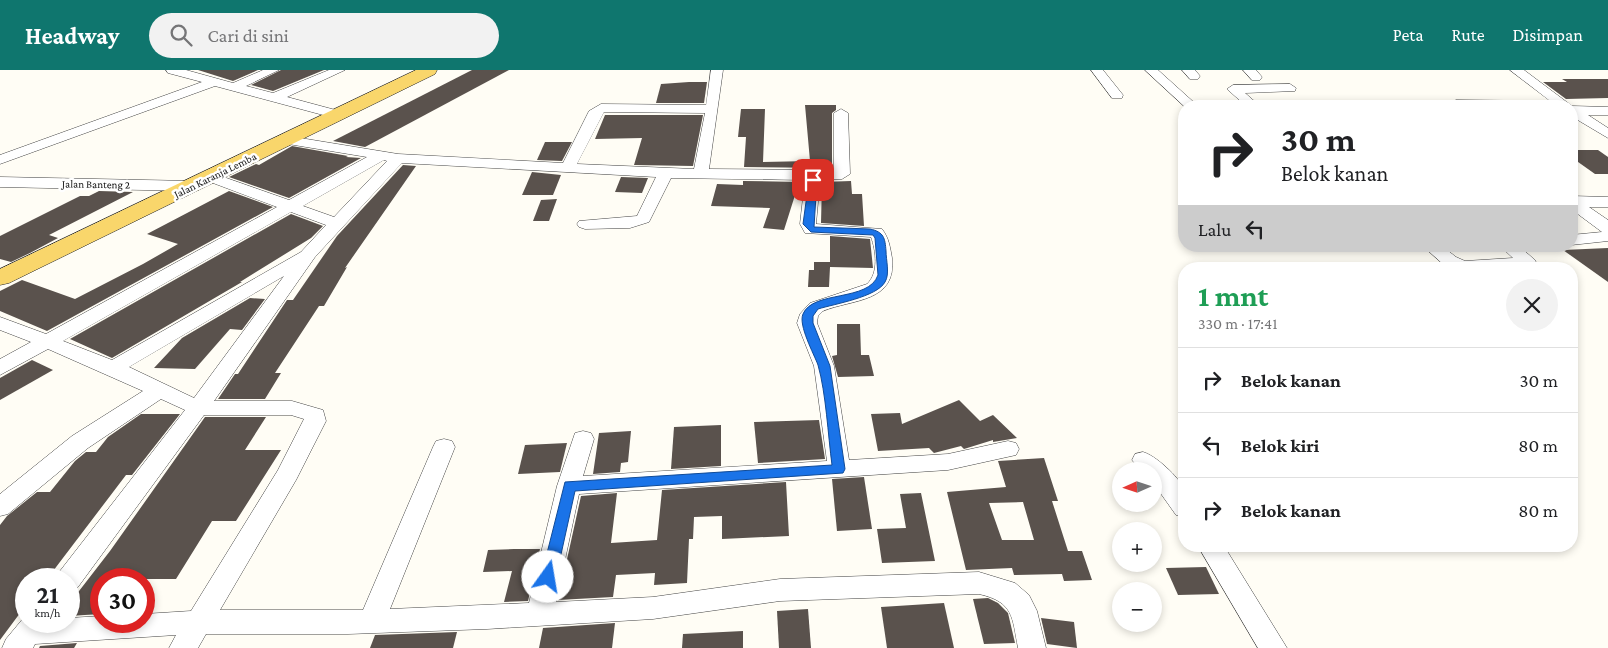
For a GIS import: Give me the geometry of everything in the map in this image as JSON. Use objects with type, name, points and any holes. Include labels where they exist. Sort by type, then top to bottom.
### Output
[{"type":"main road","name":"Jalan Karanja Lemba","points":[[0,278],[429,70]]},
{"type":"street","points":[[172,70],[193,72],[213,82],[276,97],[338,115]]},
{"type":"street","points":[[234,86],[273,70]]},
{"type":"street","points":[[276,97],[339,70]]},
{"type":"street","points":[[701,174],[717,70]]},
{"type":"street","points":[[1096,70],[1117,95]]},
{"type":"street","points":[[1151,70],[1184,100]]},
{"type":"street","points":[[1516,70],[1558,100]]},
{"type":"street","points":[[0,160],[213,82]]},
{"type":"street","points":[[1247,100],[1233,89],[1290,88]]},
{"type":"street","points":[[567,169],[596,111],[601,108],[712,109]]},
{"type":"street","points":[[1578,109],[1608,111]]},
{"type":"street","points":[[288,140],[389,157],[666,174],[813,176],[842,174],[841,113]]},
{"type":"street","points":[[1578,114],[1608,134]]},
{"type":"street","points":[[0,368],[290,206],[389,157]]},
{"type":"street","points":[[77,568],[198,408],[309,253],[389,157]]},
{"type":"street","points":[[585,224],[630,223],[643,219],[666,174]]},
{"type":"street","points":[[813,176],[808,224],[811,229],[870,232],[876,233],[880,238],[883,275],[881,282],[871,290],[814,307],[807,315],[807,323],[824,366],[839,469]]},
{"type":"street","name":"Jalan Banteng 2","points":[[0,182],[201,181],[290,206],[336,222]]},
{"type":"street","points":[[1578,201],[1608,202]]},
{"type":"street","points":[[1578,206],[1608,228]]},
{"type":"street","points":[[1578,239],[1608,236]]},
{"type":"street","points":[[1439,252],[1453,262]]},
{"type":"street","points":[[1516,252],[1526,262]]},
{"type":"street","points":[[113,368],[309,253]]},
{"type":"street","points":[[0,323],[113,368],[158,391],[198,408],[292,408],[315,415],[315,421],[288,474],[183,648]]},
{"type":"street","points":[[0,507],[80,442],[158,391]]},
{"type":"street","points":[[540,614],[569,486],[583,439]]},
{"type":"street","points":[[372,621],[444,447]]},
{"type":"street","points":[[569,486],[948,462],[1008,449]]},
{"type":"street","points":[[1143,460],[1165,481],[1178,499]]},
{"type":"street","points":[[1214,552],[1273,648]]},
{"type":"street","points":[[27,634],[197,622],[372,621],[653,608],[780,590],[979,583],[1009,591],[1020,601],[1032,648]]},
{"type":"building","points":[[198,70],[258,70],[233,81]]},
{"type":"building","points":[[281,70],[324,70],[273,91],[251,85]]},
{"type":"building","points":[[472,70],[509,70],[365,147],[333,141]]},
{"type":"building","points":[[1562,79],[1608,79],[1608,98],[1566,99],[1543,82],[1567,82]]},
{"type":"building","points":[[707,82],[704,103],[656,103],[661,84]]},
{"type":"building","points":[[805,105],[836,105],[836,110],[832,113],[832,168],[744,167],[746,137],[738,137],[741,109],[765,109],[763,162],[810,161]]},
{"type":"building","points":[[605,115],[703,115],[693,166],[634,165],[642,138],[595,139]]},
{"type":"building","points":[[545,142],[572,142],[562,161],[537,160]]},
{"type":"building","points":[[292,146],[348,156],[346,157],[361,158],[289,198],[229,177],[256,164],[259,165]]},
{"type":"building","points":[[1578,150],[1598,150],[1608,157],[1608,174],[1595,174],[1578,162]]},
{"type":"building","points":[[403,165],[416,166],[345,268],[347,267],[324,306],[319,306],[275,373],[281,373],[265,399],[218,399],[235,374],[238,374],[287,300],[293,300],[337,236]]},
{"type":"building","points":[[532,172],[561,175],[553,195],[522,195]]},
{"type":"building","points":[[621,177],[648,178],[642,193],[615,192]]},
{"type":"building","points":[[743,181],[803,182],[802,192],[796,192],[784,230],[763,228],[770,208],[711,206],[717,184],[743,185]]},
{"type":"building","points":[[851,181],[852,194],[862,194],[864,226],[821,223],[822,182]]},
{"type":"building","points":[[99,191],[133,192],[49,235],[58,238],[30,253],[11,262],[0,259],[0,236],[80,196],[89,196]]},
{"type":"building","points":[[229,191],[273,207],[47,331],[0,311],[0,291],[22,280],[75,299],[143,264],[178,244],[147,234]]},
{"type":"building","points":[[557,199],[549,221],[533,221],[541,200]]},
{"type":"building","points":[[291,214],[323,226],[311,238],[240,282],[242,282],[112,358],[70,339]]},
{"type":"building","points":[[830,236],[870,239],[873,268],[830,267],[829,287],[808,287],[809,270],[814,270],[814,262],[830,262]]},
{"type":"building","points":[[1608,248],[1608,282],[1566,252],[1578,252],[1578,249]]},
{"type":"building","points":[[250,298],[265,299],[242,330],[230,329],[195,369],[154,368],[182,338]]},
{"type":"building","points":[[837,324],[860,324],[861,355],[869,355],[874,376],[838,377],[832,356],[837,355]]},
{"type":"building","points":[[32,360],[53,370],[0,400],[0,378]]},
{"type":"building","points":[[959,400],[980,421],[993,415],[1017,438],[993,442],[993,440],[964,449],[961,446],[934,453],[929,448],[878,451],[871,414],[900,413],[902,424]]},
{"type":"building","points":[[141,414],[180,414],[132,475],[126,475],[55,568],[15,568],[15,620],[0,640],[0,525],[7,516],[37,492],[50,492],[75,461],[86,452],[96,452],[108,437]]},
{"type":"building","points":[[205,417],[266,417],[245,450],[281,450],[236,521],[212,521],[176,579],[155,579],[155,568],[97,568]]},
{"type":"building","points":[[819,420],[825,459],[758,463],[754,422]]},
{"type":"building","points":[[721,425],[721,466],[671,469],[674,427]]},
{"type":"building","points":[[631,431],[628,462],[621,463],[620,472],[593,474],[599,433]]},
{"type":"building","points":[[567,443],[560,472],[518,474],[525,445]]},
{"type":"building","points":[[1044,458],[1058,501],[1052,501],[1068,551],[1082,551],[1092,580],[1064,581],[1062,574],[1014,575],[1012,568],[966,570],[947,492],[1006,487],[998,461]],"holes":[[[1023,502],[1034,540],[1002,540],[989,503]]]},
{"type":"building","points":[[864,477],[872,529],[837,531],[832,479]]},
{"type":"building","points":[[786,482],[789,536],[722,539],[722,516],[694,517],[693,539],[689,539],[687,583],[654,585],[655,573],[616,575],[613,597],[558,600],[581,496],[617,493],[611,543],[657,540],[662,490]]},
{"type":"building","points":[[921,493],[935,561],[882,563],[877,529],[906,528],[900,494]]},
{"type":"building","points":[[540,549],[528,601],[504,602],[512,571],[483,572],[488,550]]},
{"type":"building","points":[[1206,567],[1219,594],[1178,595],[1166,568]]},
{"type":"building","points":[[90,577],[90,615],[80,615],[80,590]]},
{"type":"building","points":[[988,598],[998,603],[1008,613],[1015,643],[984,644],[973,599]]},
{"type":"building","points":[[944,603],[954,648],[887,648],[881,607]]},
{"type":"building","points":[[808,609],[811,648],[779,648],[777,611]]},
{"type":"building","points":[[1041,618],[1074,622],[1077,648],[1047,644]]},
{"type":"building","points":[[615,623],[612,648],[539,648],[543,628]]},
{"type":"building","points":[[743,631],[743,648],[682,648],[683,634]]},
{"type":"building","points":[[457,632],[453,648],[370,648],[375,635]]},
{"type":"building","points":[[77,643],[74,648],[39,648],[40,646]]},
{"type":"route","points":[[548,577],[569,486],[839,469],[827,399],[824,366],[807,323],[807,315],[814,307],[871,290],[881,282],[883,275],[880,238],[876,233],[870,232],[811,229],[808,224],[813,180]]}]
